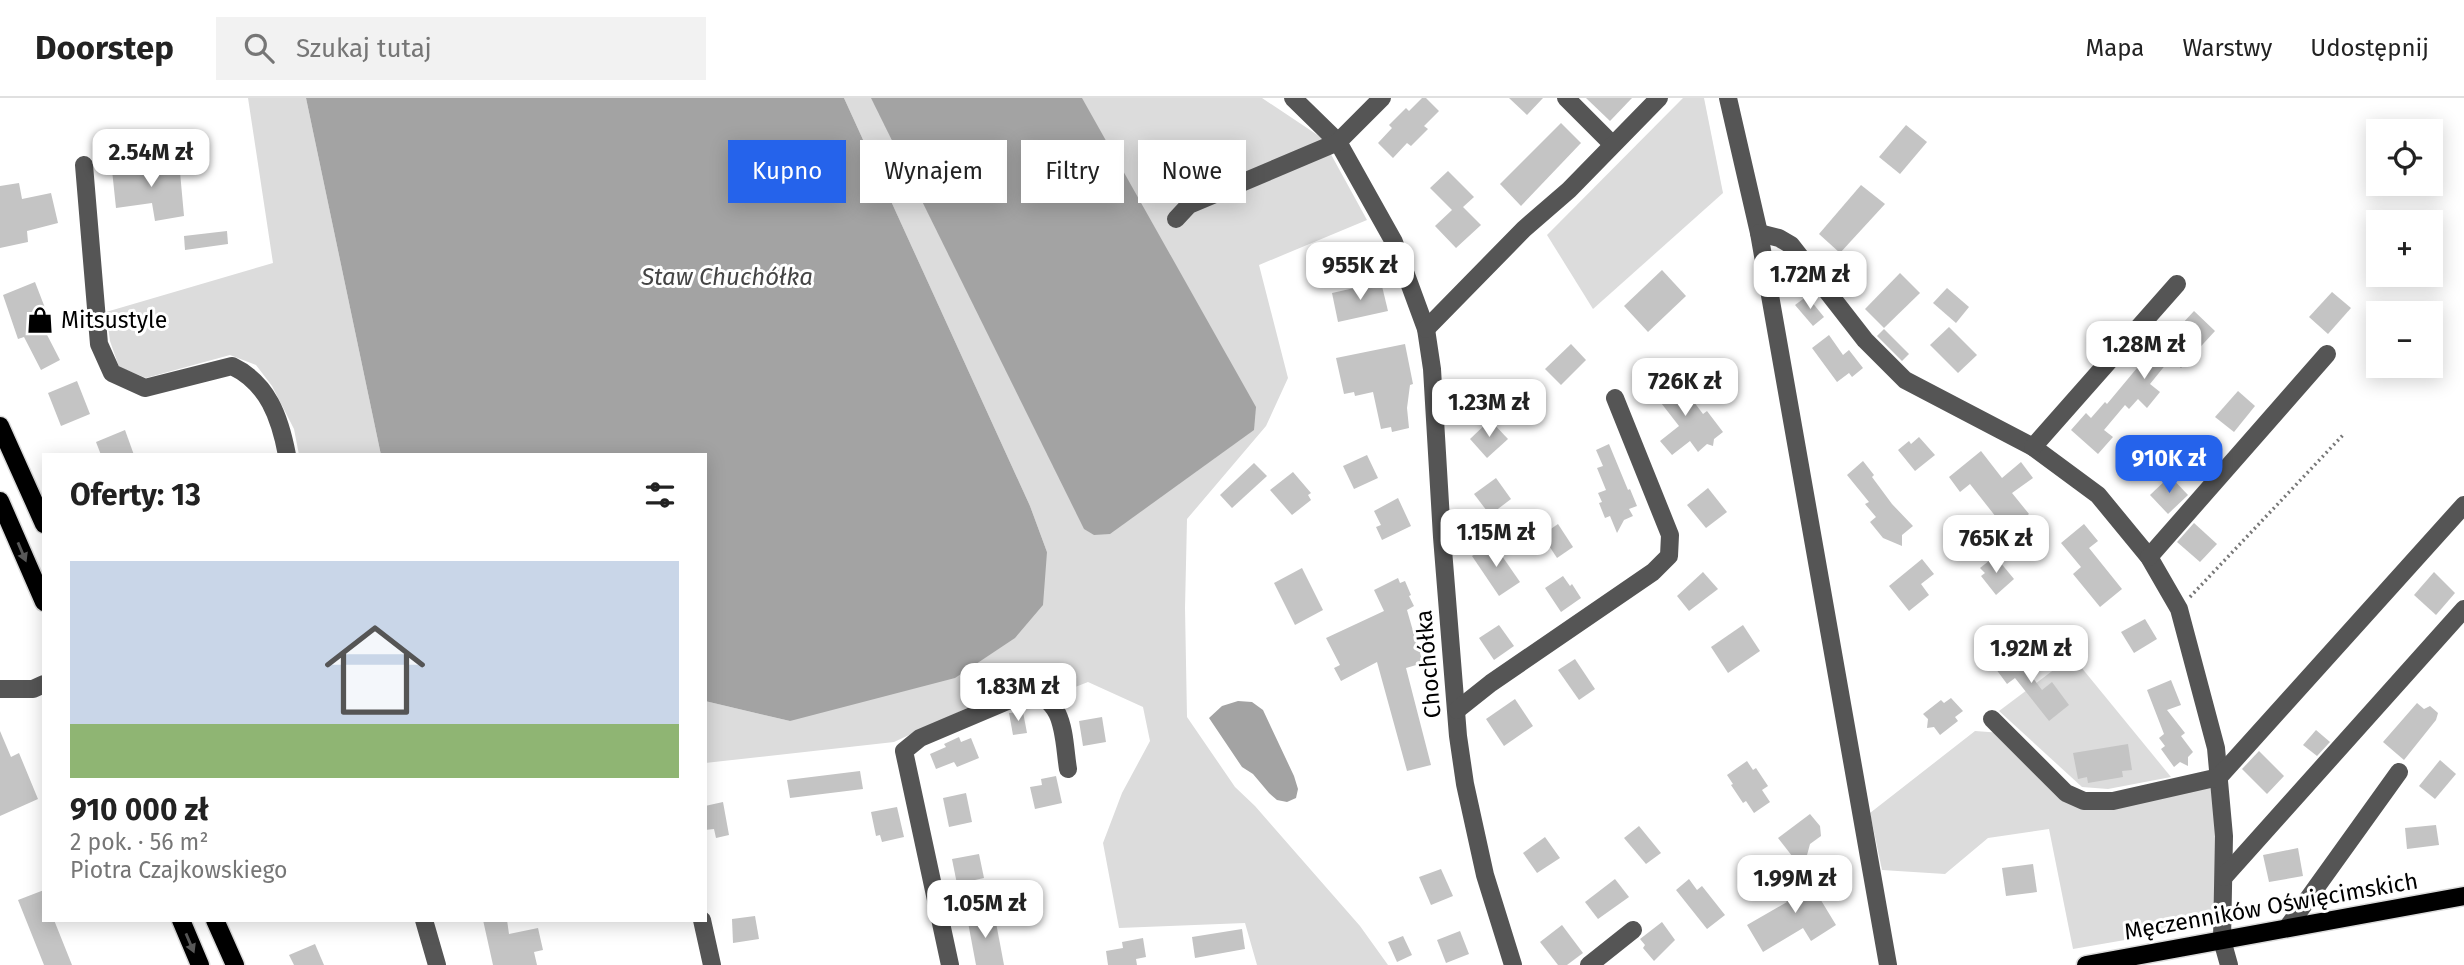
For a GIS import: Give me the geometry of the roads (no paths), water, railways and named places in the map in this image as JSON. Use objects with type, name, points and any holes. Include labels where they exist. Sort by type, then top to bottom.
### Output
[{"type":"main road","points":[[0,426],[42,520]]},
{"type":"main road","points":[[0,501],[42,597]]},
{"type":"main road","name":"Męczenników Oświęcimskich","points":[[2086,965],[2462,894]]},
{"type":"main road","points":[[182,922],[200,965]]},
{"type":"main road","points":[[216,922],[235,965]]},
{"type":"street","name":"Chochółka","points":[[1293,98],[1338,142],[1394,242],[1426,330],[1432,369],[1441,537],[1458,736],[1465,784],[1485,875],[1513,965]]},
{"type":"street","points":[[1176,219],[1189,205],[1338,142],[1381,98]]},
{"type":"street","points":[[1566,98],[1612,144]]},
{"type":"street","points":[[1426,330],[1524,229],[1569,190],[1658,98]]},
{"type":"street","points":[[1728,98],[1759,233],[1888,965]]},
{"type":"street","points":[[84,165],[100,344],[112,373],[145,388],[232,366],[250,374],[264,391],[283,432],[287,453]]},
{"type":"street","points":[[1759,233],[1779,238],[1791,245],[1865,340],[1905,380],[2033,447],[2098,495],[2149,557],[2179,609],[2216,748],[2224,836],[2222,940],[2229,965]]},
{"type":"street","points":[[2033,447],[2177,284]]},
{"type":"street","points":[[2149,557],[2327,354]]},
{"type":"street","points":[[1457,710],[1491,683],[1653,572],[1669,556],[1670,535],[1615,398]]},
{"type":"street","points":[[1992,719],[2066,793],[2084,801],[2113,801],[2219,777],[2464,505]]},
{"type":"street","points":[[2224,877],[2464,609]]},
{"type":"street","points":[[0,689],[33,689],[42,685]]},
{"type":"street","points":[[950,965],[904,751],[920,738],[1026,692],[1035,693],[1055,705],[1059,714],[1068,769]]},
{"type":"street","points":[[2287,928],[2399,772]]},
{"type":"street","points":[[425,922],[437,965]]},
{"type":"street","points":[[702,922],[712,965]]},
{"type":"street","points":[[1589,965],[1633,930]]},
{"type":"water","name":"Staw Chuchółka","points":[[306,98],[844,98],[863,140],[860,140],[860,203],[892,203],[1030,506],[1047,552],[1043,605],[1015,638],[955,678],[790,721],[707,701],[707,453],[381,453]]},
{"type":"water","points":[[871,98],[1082,98],[1106,140],[1021,140],[1021,203],[1124,203],[1124,173],[1138,197],[1138,203],[1141,203],[1256,407],[1254,430],[1110,534],[1094,535],[1084,529],[923,203],[1007,203],[1007,140],[892,140]]},
{"type":"water","points":[[1238,701],[1252,702],[1263,710],[1294,776],[1298,789],[1296,798],[1287,802],[1277,800],[1269,793],[1253,774],[1242,767],[1209,718],[1222,706]]},
{"type":"place","name":"Mitsustyle","points":[[40,320]]}]
